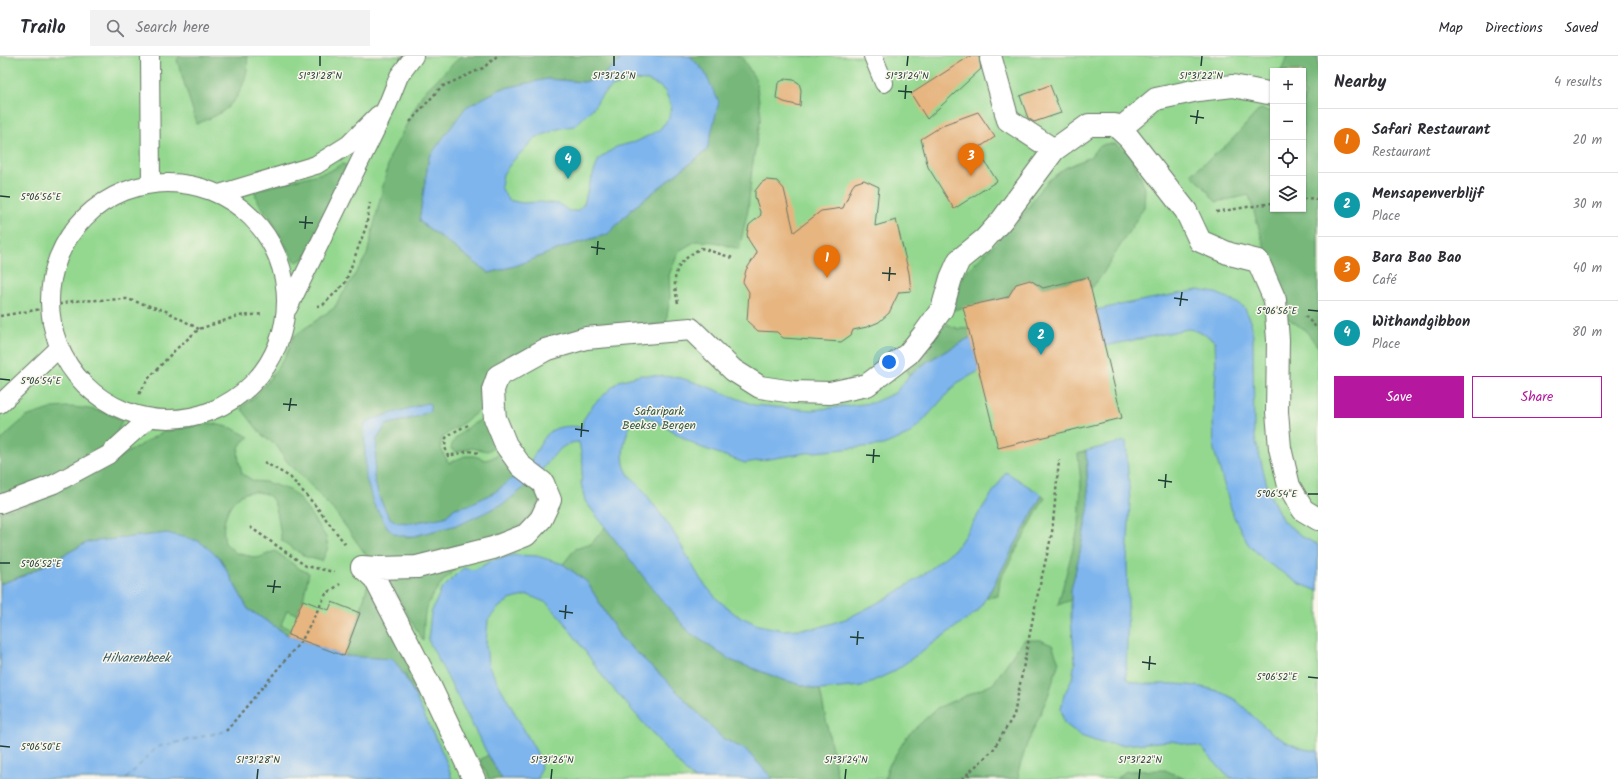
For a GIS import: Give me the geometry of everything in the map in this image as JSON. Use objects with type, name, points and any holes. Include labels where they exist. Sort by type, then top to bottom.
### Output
[{"type":"street","points":[[991,59],[1008,120],[1054,150]]},
{"type":"street","points":[[1120,130],[1156,99],[1198,90],[1234,86],[1270,93]]},
{"type":"street","points":[[362,567],[417,567],[494,548],[526,535],[541,519],[550,500],[543,483],[529,473],[506,446],[495,418],[492,390],[498,376],[545,350],[586,338],[689,328],[733,370],[760,386],[793,392],[830,393],[867,385],[908,354],[942,309],[951,278],[959,260],[985,239],[1002,220],[1054,150],[1089,124],[1115,126],[1129,138],[1186,211],[1200,242],[1230,254],[1258,261],[1275,300],[1278,340],[1277,412],[1280,448],[1289,486],[1303,510],[1318,519]]},
{"type":"street","points":[[362,567],[375,579],[430,686],[474,779]]},
{"type":"lane","points":[[150,56],[151,184]]},
{"type":"lane","points":[[286,312],[286,288],[280,265],[270,243],[257,223],[240,207],[219,194],[197,186],[174,183],[151,184],[123,192],[97,206],[77,226],[61,251],[52,278],[50,308],[53,328],[59,348],[71,370],[87,388],[107,403],[129,413],[166,420],[183,419],[226,404],[249,387],[267,366],[279,340],[286,312],[387,106],[399,76],[414,56]]},
{"type":"lane","points":[[873,56],[884,83]]},
{"type":"lane","points":[[219,194],[316,165],[348,145],[387,106]]},
{"type":"lane","points":[[0,404],[59,348]]},
{"type":"lane","points":[[0,504],[54,484],[108,455],[149,418]]},
{"type":"path","points":[[1306,199],[1314,198],[1318,201]]},
{"type":"path","points":[[1186,211],[1221,212],[1270,204]]},
{"type":"path","points":[[689,328],[683,319],[674,288],[675,272],[685,257],[701,248],[733,258]]},
{"type":"path","points":[[0,316],[50,308],[73,301],[127,299],[166,311],[199,329]]},
{"type":"path","points":[[494,407],[480,412],[475,419],[458,431],[452,432],[446,438],[445,447],[448,456],[469,451],[489,454],[506,446]]},
{"type":"path","points":[[962,779],[993,750],[1014,715],[1036,602],[1052,533],[1059,460]]},
{"type":"path","points":[[264,462],[290,477],[315,505],[362,567]]},
{"type":"path","points":[[250,527],[306,566],[336,572],[362,567]]},
{"type":"path","points":[[226,731],[302,640],[326,594],[362,567]]},
{"type":"path","points":[[967,774],[972,779]]},
{"type":"green space","name":"Safaripark Beekse Bergen","points":[[0,56],[1318,56],[1318,779],[0,779]]},
{"type":"green space","points":[[180,56],[247,56],[247,71],[245,79],[234,100],[220,113],[197,124],[177,60]]},
{"type":"green space","points":[[461,56],[624,56],[600,78],[584,82],[547,79],[501,89],[467,107],[429,157],[419,221],[489,273],[518,265],[564,247],[608,234],[633,208],[707,150],[704,71],[690,56],[741,56],[756,80],[761,116],[752,168],[748,210],[739,249],[715,242],[696,241],[679,251],[669,275],[670,297],[666,323],[511,356],[492,370],[488,381],[485,405],[444,436],[441,444],[444,456],[449,463],[465,456],[475,456],[485,460],[500,453],[522,471],[495,492],[469,505],[455,508],[445,517],[411,523],[396,522],[389,517],[379,497],[374,478],[377,439],[386,425],[416,417],[427,403],[370,420],[365,423],[373,503],[388,528],[393,533],[408,537],[461,524],[532,481],[539,502],[531,516],[520,526],[499,536],[395,561],[369,559],[336,513],[287,462],[277,446],[262,435],[241,408],[257,395],[271,377],[285,357],[294,336],[334,308],[367,255],[390,156],[423,93]]},
{"type":"green space","points":[[1288,56],[1318,56],[1318,347],[1306,331],[1282,314],[1277,289],[1249,195],[1216,202],[1191,174],[1228,144],[1260,109],[1270,111],[1270,212],[1306,212],[1306,68],[1282,68]]},
{"type":"green space","points":[[1105,144],[1115,144],[1130,153],[1145,188],[1144,207],[1102,275],[1091,289],[1088,277],[1043,288],[1030,280],[1016,284],[1008,297],[953,310],[955,294],[964,274],[1022,217],[1039,191],[1049,180],[1065,168],[1090,157],[1097,148]]},
{"type":"green space","points":[[342,164],[346,165],[348,171],[307,257],[296,262],[271,219],[259,203],[255,192],[260,189],[330,171]]},
{"type":"green space","points":[[947,324],[959,329],[968,328],[971,337],[928,361],[909,376],[906,366]]},
{"type":"green space","points":[[68,407],[96,410],[122,420],[114,442],[25,487],[0,497],[0,442],[26,417],[53,408]]},
{"type":"green space","points":[[483,419],[486,420],[496,447],[487,451],[471,448],[457,452],[451,449],[452,444],[458,435],[468,427]]},
{"type":"green space","points":[[210,423],[232,428],[249,437],[241,444],[238,453],[242,474],[254,481],[265,482],[290,490],[300,499],[326,537],[328,548],[322,561],[306,557],[282,541],[274,503],[270,497],[262,493],[249,492],[243,494],[234,501],[227,512],[224,526],[225,543],[236,553],[258,558],[275,551],[300,569],[309,573],[303,600],[297,614],[287,610],[281,625],[291,629],[288,635],[248,609],[220,558],[167,533],[88,542],[25,575],[0,584],[0,512],[35,503],[99,469],[163,432]]},
{"type":"green space","points":[[1086,451],[1089,505],[1071,590],[1071,600],[1058,605],[1079,525],[1081,483],[1078,454]]},
{"type":"green space","points":[[1042,495],[1045,497],[1000,580],[998,596],[986,598]]},
{"type":"green space","points":[[605,527],[689,632],[730,660],[784,680],[820,690],[838,779],[773,779],[746,750],[722,738],[666,680],[620,637],[587,582],[563,564],[575,549],[591,544]]},
{"type":"green space","points":[[460,566],[449,575],[431,597],[424,617],[423,641],[386,577]]},
{"type":"green space","points":[[369,580],[422,693],[415,695],[405,674],[367,658],[344,656],[360,613]]},
{"type":"green space","points":[[1023,640],[1040,640],[1052,645],[1059,662],[1048,696],[1027,744],[1018,772],[1019,779],[885,779],[888,767],[907,736],[937,708],[993,684]]},
{"type":"green space","points":[[488,755],[502,779],[489,779],[480,760]]},
{"type":"green space","points":[[1165,770],[1185,779],[1116,779],[1126,771]]},
{"type":"water","points":[[624,56],[690,56],[704,71],[719,102],[707,150],[633,208],[608,234],[564,247],[518,265],[489,273],[419,221],[429,157],[466,107],[501,89],[547,79],[584,82],[600,78]],"holes":[[[631,80],[648,81],[659,86],[665,91],[671,105],[669,118],[659,130],[638,141],[616,147],[599,159],[589,185],[584,204],[577,211],[569,211],[559,204],[540,202],[522,203],[508,200],[501,187],[503,174],[512,162],[535,138],[561,128],[575,126],[593,108],[602,95],[612,87]]]},
{"type":"water","points":[[1198,290],[1216,293],[1244,307],[1251,321],[1253,337],[1254,434],[1269,493],[1283,521],[1303,537],[1318,545],[1318,591],[1298,583],[1265,561],[1248,544],[1233,515],[1214,450],[1213,422],[1216,366],[1215,341],[1199,331],[1188,329],[1105,346],[1096,310]]},
{"type":"water","points":[[971,337],[979,371],[957,383],[922,422],[908,435],[883,445],[806,453],[745,463],[697,446],[654,420],[644,417],[632,419],[626,436],[623,453],[626,469],[671,528],[701,580],[717,599],[735,614],[758,625],[783,630],[817,628],[848,618],[889,597],[923,575],[957,547],[1006,472],[1042,495],[978,611],[893,672],[862,686],[820,690],[784,680],[730,660],[689,632],[659,597],[585,501],[581,483],[583,464],[579,442],[562,448],[553,456],[541,471],[530,462],[548,433],[561,427],[582,427],[583,420],[593,405],[619,381],[641,375],[681,378],[754,405],[812,410],[872,403],[895,393],[909,376],[928,361]]},
{"type":"water","points":[[427,403],[430,404],[430,411],[416,417],[386,425],[377,439],[374,478],[379,497],[389,517],[396,522],[411,523],[445,517],[455,508],[469,505],[495,492],[522,471],[532,481],[505,503],[461,524],[414,536],[401,536],[393,533],[388,528],[373,503],[366,478],[364,427],[365,423],[370,420]]},
{"type":"water","points":[[1126,441],[1130,501],[1127,563],[1128,605],[1126,678],[1136,683],[1143,684],[1176,684],[1196,686],[1217,691],[1233,698],[1268,730],[1284,740],[1300,748],[1318,751],[1318,779],[1234,779],[1226,775],[1201,747],[1171,741],[1122,745],[1101,743],[1081,736],[1064,723],[1061,709],[1064,695],[1072,679],[1075,661],[1071,619],[1071,590],[1089,505],[1086,451]]},
{"type":"water","name":"Hilvarenbeek","points":[[167,533],[199,541],[220,558],[248,609],[288,635],[344,656],[393,659],[403,673],[415,696],[447,763],[452,779],[0,779],[0,584],[26,575],[88,542]]},
{"type":"water","points":[[514,555],[537,556],[563,564],[587,582],[620,637],[666,680],[722,738],[746,750],[773,779],[695,779],[686,772],[604,678],[562,619],[547,603],[528,595],[509,600],[498,608],[488,620],[486,643],[488,665],[537,753],[541,767],[538,779],[502,779],[428,640],[431,613],[441,590],[463,568],[474,570],[495,559]]},
{"type":"building","points":[[970,56],[979,56],[981,69],[927,119],[911,94]]},
{"type":"building","points":[[785,79],[794,80],[799,83],[801,90],[800,106],[784,102],[776,98],[778,83]]},
{"type":"building","points":[[1050,85],[1061,113],[1034,122],[1028,118],[1020,96]]},
{"type":"building","points":[[978,112],[995,137],[977,149],[997,181],[954,209],[928,167],[921,139],[945,124]]},
{"type":"building","points":[[766,180],[777,181],[784,189],[794,232],[821,211],[843,208],[855,183],[864,180],[879,187],[875,226],[896,220],[909,273],[911,291],[899,292],[889,313],[879,322],[867,327],[853,330],[851,335],[841,342],[783,338],[777,332],[758,331],[747,321],[749,292],[743,282],[746,270],[757,253],[748,239],[747,234],[749,225],[761,215],[755,197],[755,191],[761,183]]},
{"type":"building","points":[[1088,277],[1122,418],[998,448],[963,307],[1008,297],[1016,284],[1030,280],[1043,288]]},
{"type":"building","points":[[303,600],[329,610],[332,602],[360,613],[344,656],[288,635]]},
{"type":"ferry route","points":[[126,779],[157,747],[226,731]]},
{"type":"place","name":"Bara Bao Bao","points":[[971,176]]},
{"type":"place","name":"Withandgibbon","points":[[568,179]]},
{"type":"place","name":"Safari Restaurant","points":[[827,278]]},
{"type":"place","name":"Mensapenverblijf","points":[[1041,355]]}]
